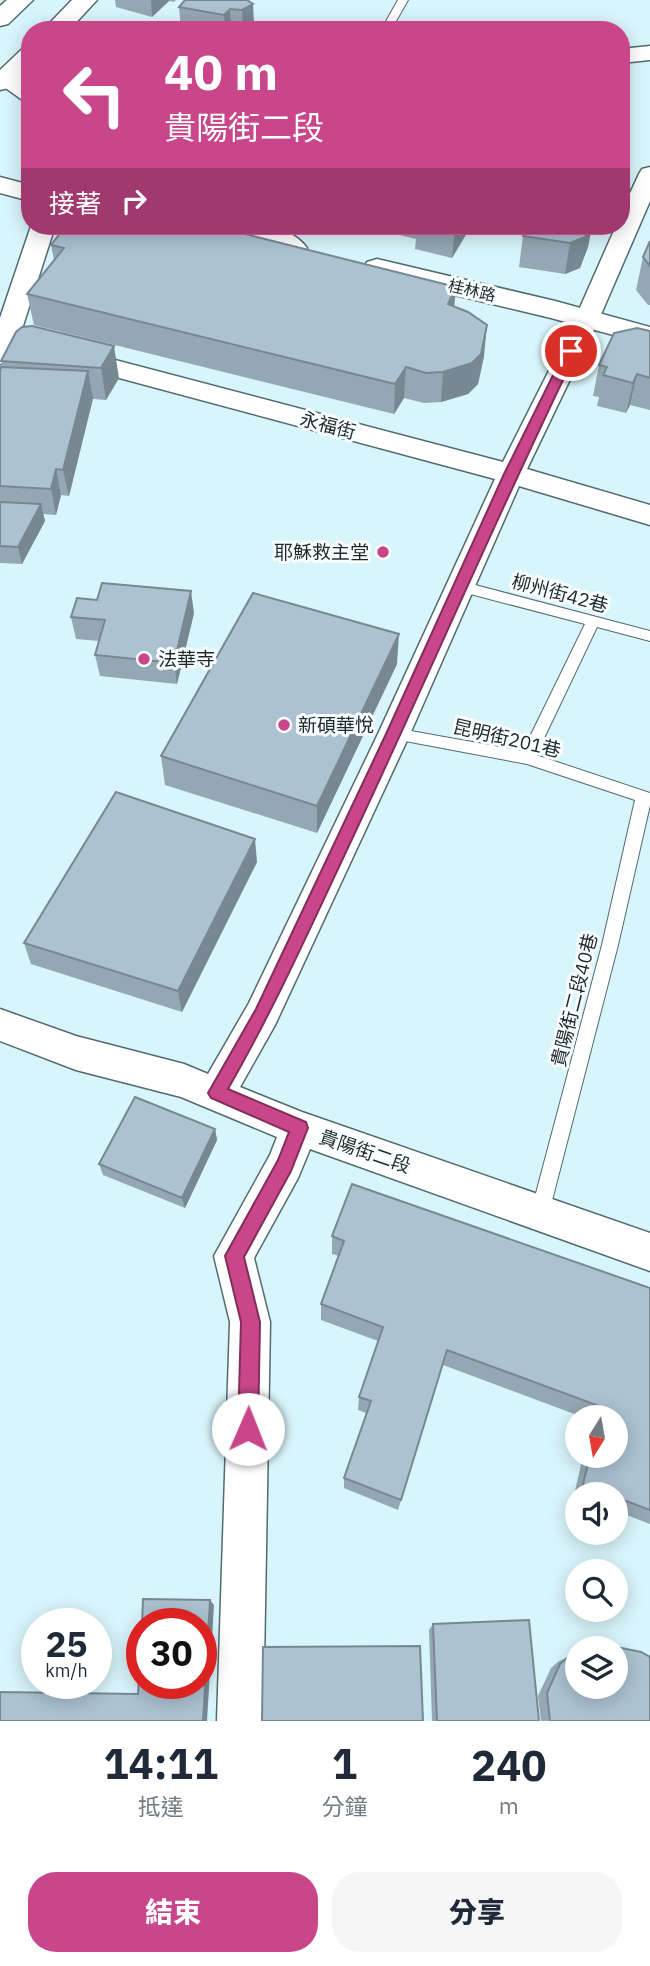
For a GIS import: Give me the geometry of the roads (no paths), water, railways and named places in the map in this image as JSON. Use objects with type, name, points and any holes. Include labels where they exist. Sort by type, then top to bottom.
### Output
[{"type":"street","points":[[0,19],[21,0]]},
{"type":"street","points":[[64,21],[85,0]]},
{"type":"street","points":[[630,55],[650,53]]},
{"type":"street","points":[[0,169],[21,174]]},
{"type":"street","points":[[630,220],[650,174]]},
{"type":"street","points":[[0,185],[21,191]]},
{"type":"street","points":[[3,348],[40,235]]},
{"type":"street","name":"桂林路","points":[[242,235],[255,247],[319,254],[650,336]]},
{"type":"street","points":[[217,1093],[262,1014],[394,734],[511,474],[587,319],[623,235]]},
{"type":"street","name":"永福街","points":[[3,348],[511,474],[650,515]]},
{"type":"street","name":"貴陽街二段","points":[[0,1025],[76,1053],[184,1081],[299,1128],[650,1252]]},
{"type":"street","points":[[240,1721],[250,1322],[234,1256],[285,1165],[299,1128]]},
{"type":"lane","points":[[391,21],[403,0]]},
{"type":"lane","name":"柳州街42巷","points":[[460,586],[650,636]]},
{"type":"lane","points":[[527,758],[593,621]]},
{"type":"lane","name":"昆明街201巷","points":[[394,734],[527,758],[646,798]]},
{"type":"lane","name":"貴陽街二段40巷","points":[[540,1212],[646,798]]},
{"type":"place","name":"耶穌救主堂","points":[[383,552]]},
{"type":"place","name":"法華寺","points":[[144,659]]},
{"type":"place","name":"新碩華悅","points":[[284,725]]}]
